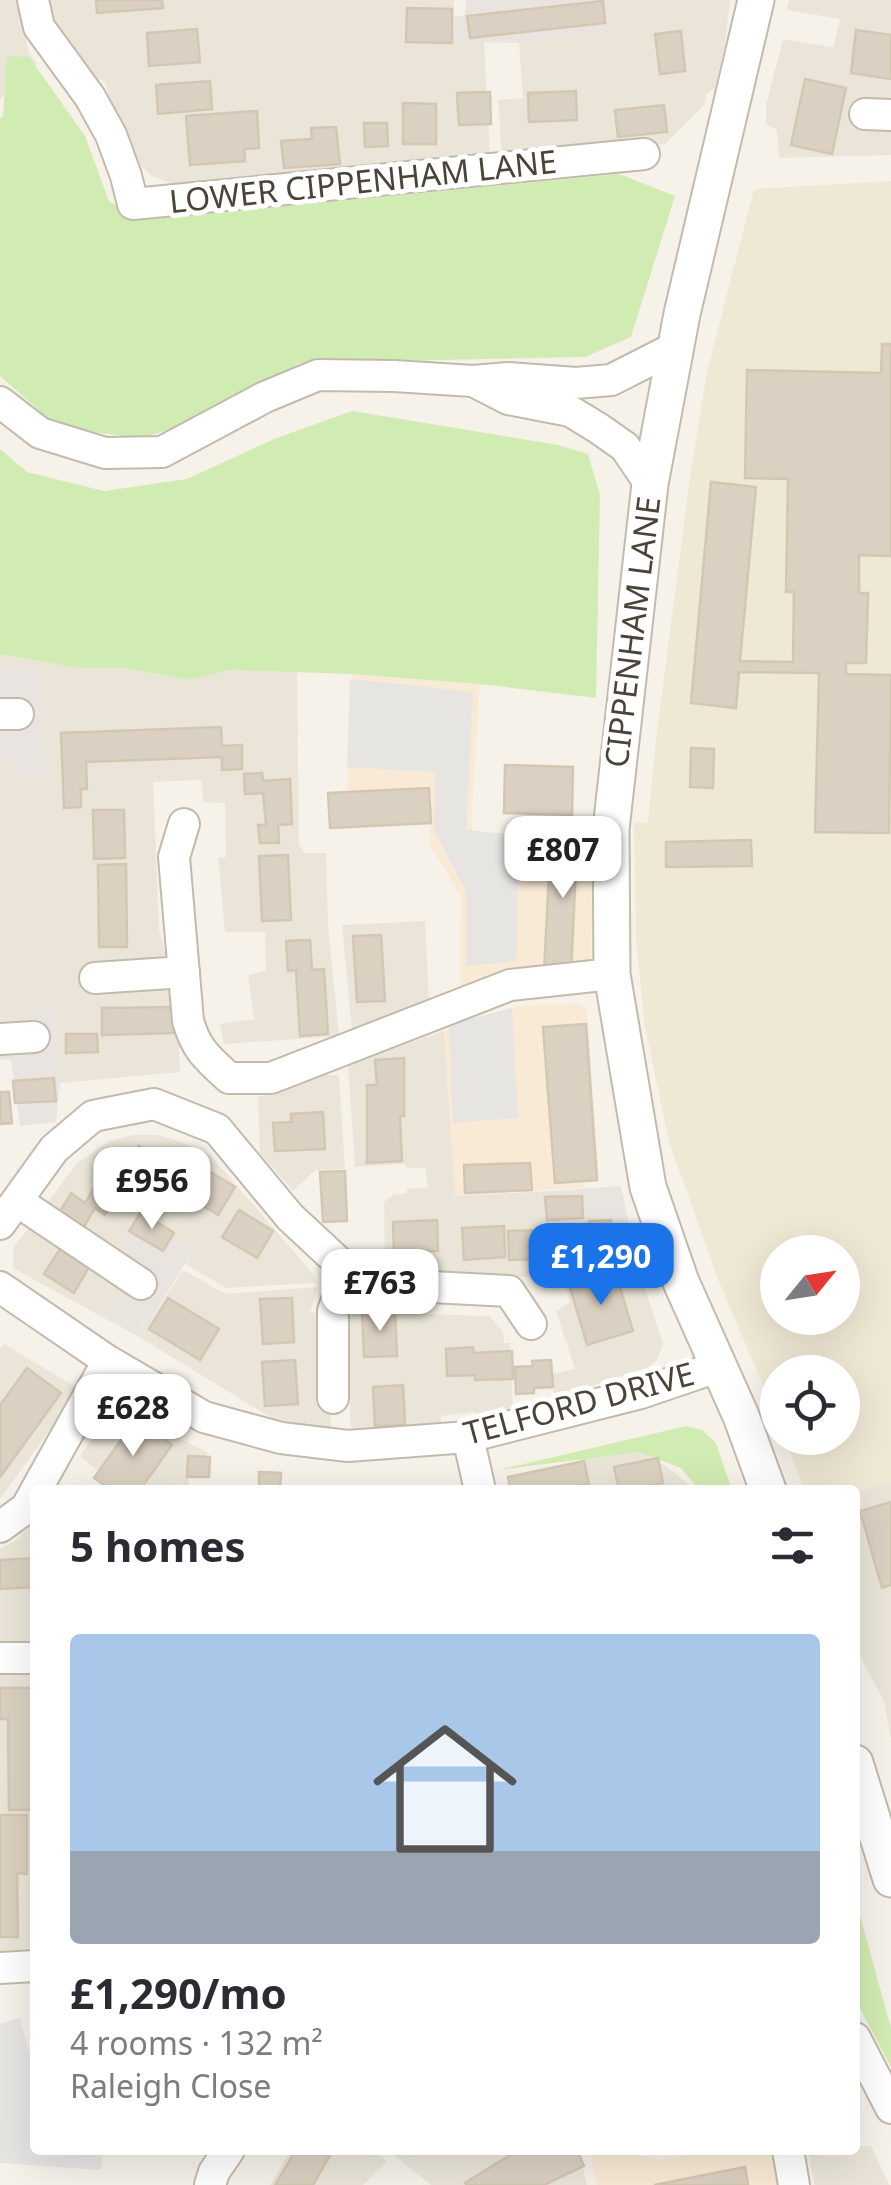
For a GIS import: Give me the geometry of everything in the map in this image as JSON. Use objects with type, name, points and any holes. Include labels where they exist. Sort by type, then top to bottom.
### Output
[{"type":"street","name":"LOWER CIPPENHAM LANE","points":[[33,0],[38,27],[90,97],[110,135],[133,204],[644,154]]},
{"type":"street","name":"CIPPENHAM LANE","points":[[756,0],[676,346],[650,484],[611,829],[612,974],[648,1186],[681,1282],[720,1366],[766,1485]]},
{"type":"street","points":[[0,402],[40,433],[105,453],[162,452],[265,396],[318,375],[508,378],[576,384],[612,380],[676,346]]},
{"type":"street","points":[[473,380],[508,399],[570,411],[625,447],[650,484]]},
{"type":"street","points":[[184,824],[174,857],[188,1020],[202,1053],[228,1078],[270,1078],[510,985],[612,974]]},
{"type":"street","points":[[96,978],[184,972]]},
{"type":"street","points":[[0,1039],[34,1037]]},
{"type":"street","points":[[141,1284],[9,1212],[54,1148],[92,1116],[154,1104],[216,1129],[290,1217],[348,1271],[392,1286],[509,1291],[531,1324]]},
{"type":"street","points":[[332,1398],[333,1311],[348,1271]]},
{"type":"street","name":"TELFORD DRIVE","points":[[0,1287],[108,1361],[204,1417],[281,1438],[348,1446],[468,1437],[641,1393],[720,1366]]},
{"type":"street","points":[[42,1485],[108,1361]]},
{"type":"street","points":[[468,1437],[479,1485]]},
{"type":"street","points":[[0,1527],[30,1503]]},
{"type":"street","points":[[0,1658],[30,1658]]},
{"type":"street","points":[[860,1797],[864,1824],[891,1879]]},
{"type":"street","points":[[0,1968],[30,1966]]},
{"type":"street","points":[[860,2057],[891,2108]]},
{"type":"street","points":[[210,2185],[226,2155]]},
{"type":"street","points":[[789,2155],[794,2185]]},
{"type":"shaded area","points":[[0,0],[17,0],[29,53],[37,64],[0,99]]},
{"type":"shaded area","points":[[48,0],[454,0],[453,42],[484,42],[490,154],[486,161],[176,185],[152,176],[135,161],[123,139],[105,82],[64,44],[54,29]]},
{"type":"shaded area","points":[[466,0],[605,0],[605,31],[519,43],[453,42],[454,17],[465,15]]},
{"type":"shaded area","points":[[605,0],[730,0],[715,88],[706,94],[705,104],[665,144],[502,158],[498,100],[523,98],[519,43],[605,31]]},
{"type":"shaded area","points":[[789,0],[891,0],[891,155],[779,158],[777,130],[766,124],[766,105],[783,39],[833,47],[840,19],[787,10]]},
{"type":"shaded area","points":[[891,181],[891,1481],[860,1490],[860,1485],[802,1485],[791,1455],[860,1455],[860,1355],[760,1355],[760,1378],[719,1282],[669,1142],[645,1027],[636,938],[634,822],[648,823],[690,477],[707,372],[754,189]]},
{"type":"shaded area","points":[[0,654],[77,668],[123,668],[189,680],[227,670],[297,672],[299,847],[303,853],[326,853],[328,925],[339,1036],[224,1044],[220,1024],[254,1019],[248,975],[266,971],[265,932],[225,932],[218,858],[226,857],[225,803],[203,802],[202,780],[153,782],[159,930],[177,998],[180,1072],[60,1083],[56,1010],[32,1035],[0,1038],[0,759],[11,758],[40,669],[5,672]]},
{"type":"shaded area","points":[[0,664],[5,664],[5,672],[40,669],[46,778],[14,780],[11,758],[0,759]]},
{"type":"shaded area","points":[[352,674],[480,684],[471,823],[474,840],[482,846],[530,850],[532,830],[592,831],[591,966],[460,992],[461,897],[430,845],[430,792],[347,792]]},
{"type":"shaded area","points":[[350,679],[473,692],[466,830],[519,835],[516,961],[466,966],[466,891],[434,830],[435,772],[347,767]]},
{"type":"shaded area","points":[[425,921],[429,1003],[355,1034],[342,925]]},
{"type":"shaded area","points":[[579,1003],[587,1010],[599,1181],[584,1182],[584,1187],[455,1196],[444,1031],[522,1005]]},
{"type":"shaded area","points":[[30,1008],[56,1009],[60,1083],[56,1122],[20,1126],[11,1060],[0,1059],[0,1038],[32,1035]]},
{"type":"shaded area","points":[[512,1008],[518,1118],[453,1123],[449,1024]]},
{"type":"shaded area","points":[[444,1031],[455,1196],[550,1191],[550,1199],[541,1200],[545,1275],[503,1279],[385,1271],[384,1202],[393,1195],[407,1193],[407,1189],[428,1187],[425,1168],[406,1168],[405,1164],[355,1167],[348,1064]]},
{"type":"shaded area","points":[[319,1075],[339,1075],[345,1169],[315,1170],[293,1191],[260,1153],[258,1097],[268,1095],[268,1090]]},
{"type":"shaded area","points":[[134,1135],[173,1139],[210,1155],[314,1275],[316,1283],[226,1288],[185,1264],[194,1250],[139,1216],[115,1251],[40,1213],[77,1163],[110,1141]]},
{"type":"shaded area","points":[[621,1186],[636,1258],[621,1263],[587,1263],[561,1276],[545,1275],[541,1199],[550,1199],[550,1191]]},
{"type":"shaded area","points":[[40,1213],[115,1251],[139,1215],[194,1249],[150,1321],[145,1318],[136,1335],[104,1318],[121,1295],[116,1280],[29,1228]]},
{"type":"shaded area","points":[[29,1228],[117,1280],[121,1295],[104,1318],[13,1268],[13,1247]]},
{"type":"shaded area","points":[[638,1265],[663,1345],[657,1360],[646,1368],[554,1398],[552,1374],[575,1369],[556,1311],[570,1302],[564,1281],[586,1270],[619,1271]]},
{"type":"shaded area","points":[[183,1270],[225,1294],[318,1287],[310,1311],[329,1319],[331,1430],[275,1420],[136,1335],[146,1318],[151,1320]]},
{"type":"shaded area","points":[[367,1307],[490,1316],[503,1332],[504,1343],[510,1343],[513,1410],[479,1417],[474,1412],[441,1416],[441,1426],[351,1431],[346,1326],[354,1312]]},
{"type":"shaded area","points":[[4,1344],[74,1386],[73,1398],[0,1499],[0,1349]]},
{"type":"shaded area","points":[[126,1413],[207,1452],[207,1458],[190,1457],[188,1485],[115,1485],[80,1456],[109,1415]]},
{"type":"shaded area","points":[[638,1448],[689,1485],[586,1485],[580,1458]]},
{"type":"shaded area","points":[[891,1481],[891,1739],[884,1701],[860,1655],[860,1490]]},
{"type":"shaded area","points":[[30,1526],[30,1950],[0,1951],[0,1549]]},
{"type":"shaded area","points":[[20,2018],[30,2056],[30,2155],[102,2155],[101,2170],[0,2163],[0,2024]]},
{"type":"shaded area","points":[[860,2146],[871,2146],[889,2185],[815,2185],[808,2155],[860,2155]]},
{"type":"shaded area","points":[[288,2155],[379,2155],[387,2162],[363,2185],[270,2185]]},
{"type":"shaded area","points":[[394,2155],[580,2155],[587,2185],[431,2185]]},
{"type":"shaded area","points":[[591,2155],[636,2155],[662,2160],[686,2155],[772,2155],[779,2185],[597,2185]]},
{"type":"green space","points":[[7,56],[29,57],[85,136],[109,201],[141,220],[619,174],[675,196],[631,337],[585,357],[300,363],[207,416],[144,438],[59,428],[0,376],[0,118]]},
{"type":"green space","points":[[352,411],[558,445],[588,454],[600,495],[596,698],[352,674],[228,670],[189,680],[123,668],[77,668],[0,654],[0,449],[27,472],[104,491],[187,479],[274,439]]},
{"type":"green space","points":[[686,1426],[702,1430],[716,1443],[730,1485],[695,1485],[681,1468],[639,1452],[498,1470]]},
{"type":"green space","points":[[860,1916],[891,2028],[891,2067],[860,2008]]},
{"type":"building","points":[[96,0],[162,0],[163,8],[97,13]]},
{"type":"building","points":[[603,1],[605,23],[470,38],[467,16]]},
{"type":"building","points":[[407,8],[452,9],[452,43],[406,42]]},
{"type":"building","points":[[197,29],[200,62],[149,66],[147,33]]},
{"type":"building","points":[[856,30],[891,35],[891,79],[851,73]]},
{"type":"building","points":[[681,31],[685,71],[660,74],[655,34]]},
{"type":"building","points":[[805,79],[846,88],[832,154],[791,145]]},
{"type":"building","points":[[210,81],[212,109],[158,114],[156,85]]},
{"type":"building","points":[[576,91],[577,120],[529,122],[528,93]]},
{"type":"building","points":[[490,92],[491,124],[459,125],[457,93]]},
{"type":"building","points":[[403,103],[436,104],[436,144],[403,144]]},
{"type":"building","points":[[664,105],[667,132],[618,137],[615,110]]},
{"type":"building","points":[[257,111],[259,148],[244,149],[245,161],[190,165],[186,116]]},
{"type":"building","points":[[364,123],[387,123],[388,146],[365,147]]},
{"type":"building","points":[[336,127],[340,164],[284,168],[281,141],[312,139],[311,128]]},
{"type":"building","points":[[882,344],[891,344],[891,556],[859,555],[859,593],[868,593],[866,663],[846,663],[846,674],[891,675],[889,833],[815,832],[819,673],[739,672],[736,708],[691,703],[711,482],[756,487],[740,661],[793,662],[794,592],[786,592],[788,479],[745,478],[747,370],[881,373]]},
{"type":"building","points":[[221,727],[222,746],[242,745],[242,769],[222,770],[222,757],[86,762],[87,789],[81,789],[81,807],[64,808],[61,733]]},
{"type":"building","points":[[691,748],[714,749],[713,788],[690,787]]},
{"type":"building","points":[[505,765],[573,767],[572,815],[504,813]]},
{"type":"building","points":[[262,773],[263,781],[290,779],[292,824],[278,825],[279,843],[260,843],[258,825],[266,825],[263,793],[245,794],[244,774]]},
{"type":"building","points":[[429,788],[431,823],[330,828],[328,793]]},
{"type":"building","points":[[93,810],[124,810],[125,858],[94,859]]},
{"type":"building","points":[[551,836],[589,838],[587,865],[576,865],[571,974],[544,972]]},
{"type":"building","points":[[751,840],[752,866],[666,867],[666,842]]},
{"type":"building","points":[[288,855],[291,920],[262,921],[259,856]]},
{"type":"building","points":[[126,864],[127,947],[99,947],[98,865]]},
{"type":"building","points":[[381,935],[385,1001],[357,1002],[353,936]]},
{"type":"building","points":[[310,940],[312,970],[324,969],[328,1034],[300,1036],[296,970],[288,971],[286,941]]},
{"type":"building","points":[[174,1007],[174,1033],[102,1035],[102,1008]]},
{"type":"building","points":[[586,1024],[597,1180],[555,1183],[543,1027]]},
{"type":"building","points":[[66,1034],[97,1034],[98,1052],[66,1053]]},
{"type":"building","points":[[404,1058],[402,1161],[367,1163],[367,1085],[377,1085],[375,1060]]},
{"type":"building","points":[[54,1078],[56,1101],[15,1103],[13,1081]]},
{"type":"building","points":[[0,1092],[9,1092],[12,1123],[0,1124]]},
{"type":"building","points":[[323,1112],[325,1149],[275,1151],[273,1123],[291,1122],[291,1114]]},
{"type":"building","points":[[139,1146],[184,1173],[167,1200],[123,1173]]},
{"type":"building","points":[[530,1163],[532,1190],[465,1193],[464,1165]]},
{"type":"building","points":[[200,1166],[235,1187],[218,1215],[184,1194]]},
{"type":"building","points":[[345,1171],[347,1221],[323,1222],[320,1172]]},
{"type":"building","points":[[98,1182],[118,1194],[105,1215],[95,1208],[79,1235],[55,1220],[71,1193],[85,1203]]},
{"type":"building","points":[[582,1196],[583,1218],[547,1220],[545,1197]]},
{"type":"building","points":[[239,1210],[273,1231],[257,1258],[222,1237]]},
{"type":"building","points":[[141,1212],[174,1233],[163,1251],[129,1231]]},
{"type":"building","points":[[437,1220],[438,1251],[394,1253],[393,1222]]},
{"type":"building","points":[[611,1220],[613,1258],[591,1259],[589,1221]]},
{"type":"building","points":[[504,1226],[505,1257],[464,1260],[462,1228]]},
{"type":"building","points":[[541,1230],[543,1259],[509,1260],[508,1231]]},
{"type":"building","points":[[60,1249],[89,1267],[74,1293],[44,1274]]},
{"type":"building","points":[[615,1271],[633,1331],[587,1345],[569,1284]]},
{"type":"building","points":[[168,1298],[219,1329],[200,1360],[149,1329]]},
{"type":"building","points":[[292,1298],[294,1342],[263,1344],[260,1299]]},
{"type":"building","points":[[395,1311],[397,1356],[364,1357],[362,1313]]},
{"type":"building","points":[[473,1347],[474,1353],[512,1351],[513,1379],[447,1376],[446,1349]]},
{"type":"building","points":[[295,1360],[298,1404],[265,1406],[262,1362]]},
{"type":"building","points":[[551,1360],[553,1387],[516,1394],[515,1367]]},
{"type":"building","points":[[27,1368],[61,1393],[0,1477],[0,1405]]},
{"type":"building","points":[[403,1385],[405,1425],[375,1426],[373,1387]]},
{"type":"building","points":[[136,1419],[172,1445],[144,1485],[104,1485],[94,1478]]},
{"type":"building","points":[[188,1456],[210,1457],[209,1477],[187,1477]]},
{"type":"building","points":[[658,1458],[663,1483],[618,1485],[614,1467]]},
{"type":"building","points":[[584,1461],[589,1484],[509,1485],[508,1477]]},
{"type":"building","points":[[259,1472],[281,1473],[280,1485],[259,1485]]},
{"type":"building","points":[[891,1502],[891,1585],[882,1588],[860,1511]]},
{"type":"building","points":[[30,1558],[30,1587],[0,1589],[0,1560]]},
{"type":"building","points":[[0,1688],[30,1688],[30,1810],[9,1810],[8,1719],[0,1719]]},
{"type":"building","points":[[0,1815],[27,1815],[27,1874],[17,1873],[18,1937],[0,1937]]},
{"type":"building","points":[[293,2155],[330,2155],[313,2185],[275,2185]]},
{"type":"building","points":[[510,2155],[579,2155],[584,2166],[544,2185],[465,2183]]},
{"type":"building","points":[[745,2167],[748,2185],[654,2185]]}]
